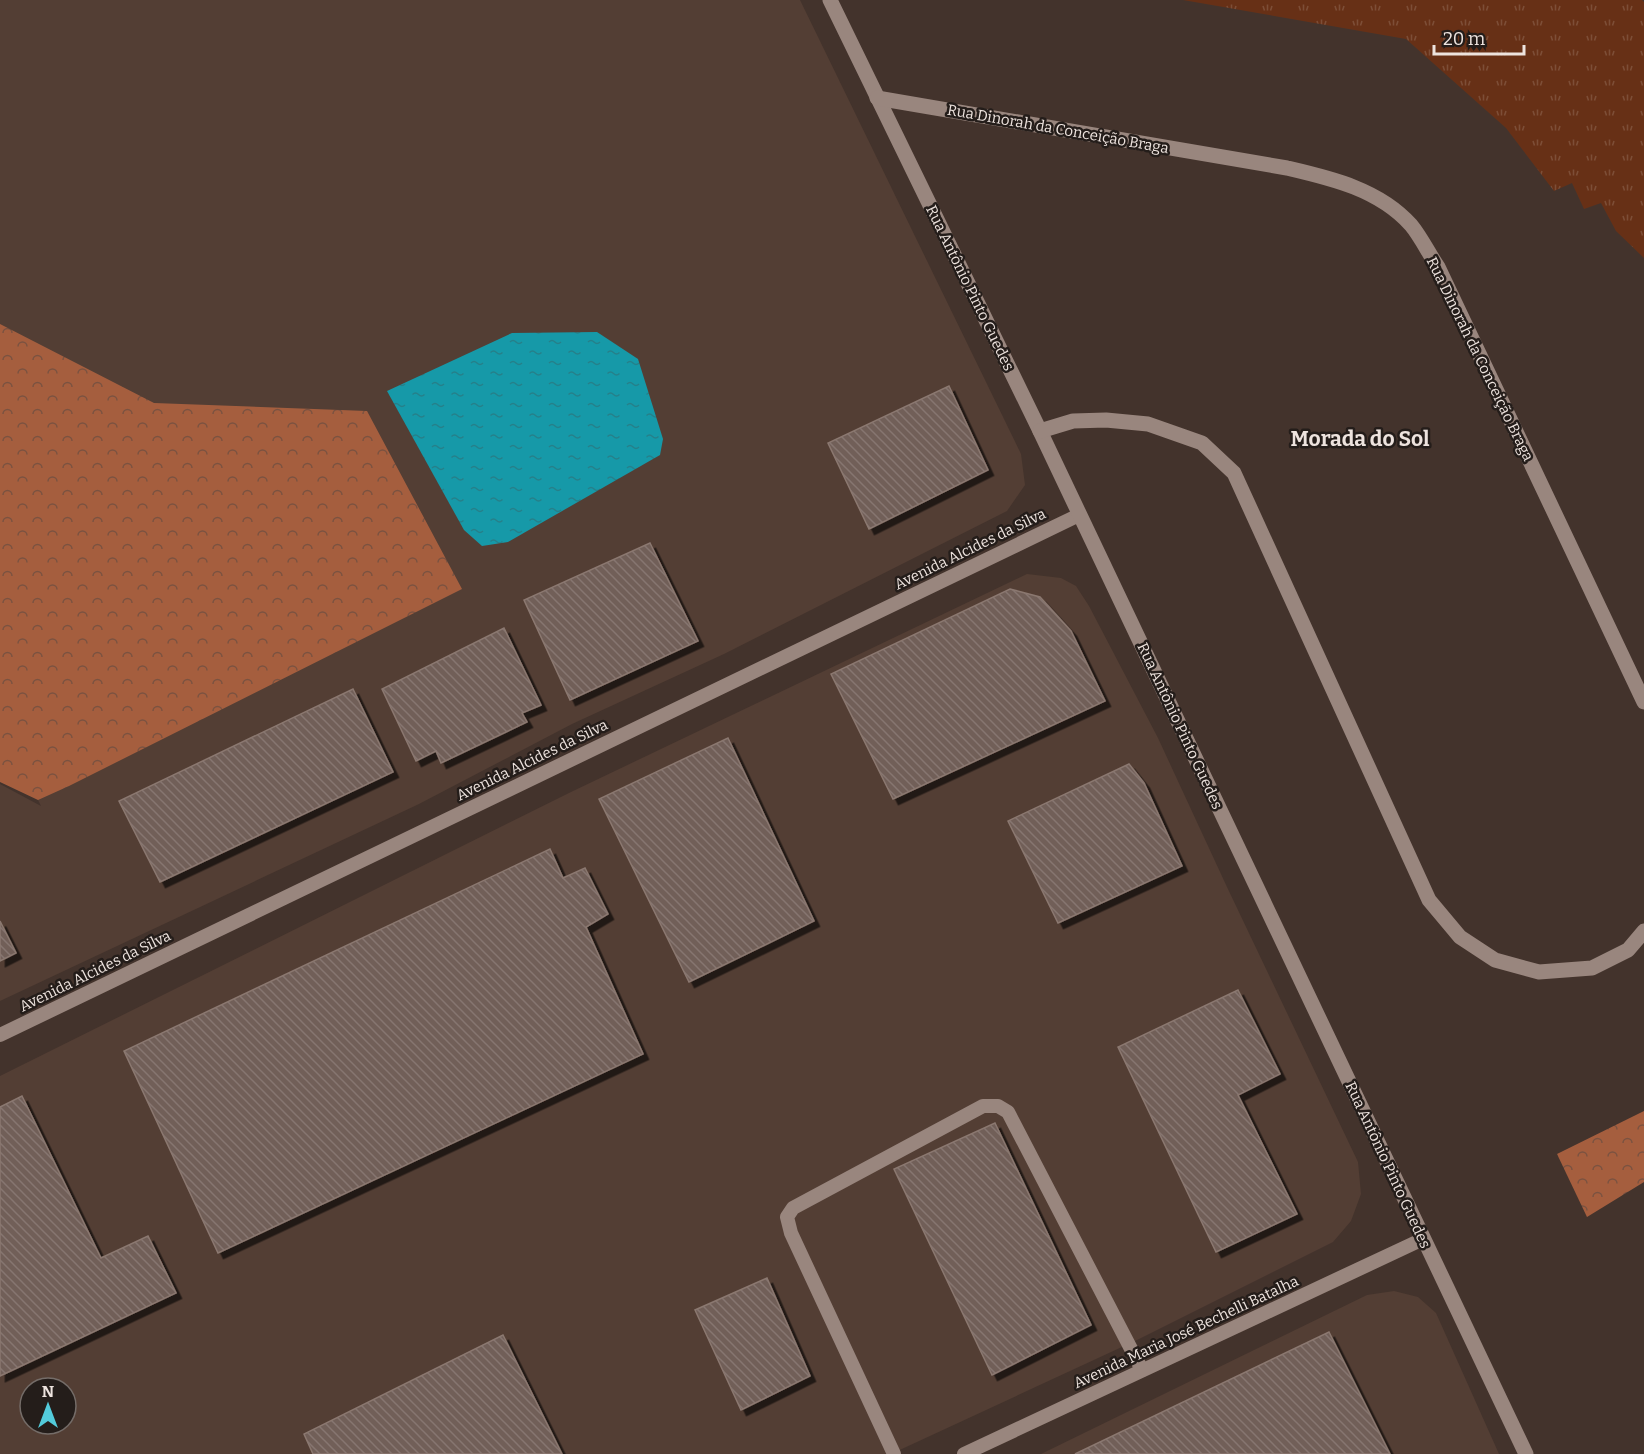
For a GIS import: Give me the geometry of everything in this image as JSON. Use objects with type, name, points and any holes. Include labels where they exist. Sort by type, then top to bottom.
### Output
[{"type":"street","name":"Rua Antônio Pinto Guedes","points":[[830,0],[1040,431],[1526,1454]]},
{"type":"street","name":"Rua Dinorah da Conceição Braga","points":[[877,98],[1287,168],[1336,180],[1379,199],[1411,225],[1438,267],[1644,702]]},
{"type":"street","points":[[1040,431],[1073,421],[1106,420],[1148,424],[1202,443],[1234,473],[1429,900],[1461,937],[1495,960],[1539,972],[1592,968],[1628,950],[1644,931]]},
{"type":"lane","name":"Avenida Alcides da Silva","points":[[0,1035],[1079,515]]},
{"type":"lane","points":[[894,1454],[791,1233],[787,1217],[793,1208],[983,1106],[998,1106],[1008,1112],[1142,1371]]},
{"type":"lane","name":"Avenida Maria José Bechelli Batalha","points":[[964,1454],[1422,1239]]},
{"type":"shaded area","points":[[0,0],[800,0],[1021,454],[1025,485],[1007,511],[724,654],[572,724],[419,804],[0,1001],[0,784],[41,806],[0,724]]},
{"type":"shaded area","points":[[1027,574],[1061,578],[1076,586],[1089,606],[1158,738],[1358,1162],[1361,1194],[1351,1221],[1333,1242],[1137,1340],[891,1454],[0,1454],[0,1076],[571,792]]},
{"type":"shaded area","points":[[1394,1291],[1418,1297],[1436,1313],[1499,1454],[1041,1454],[1367,1295]]},
{"type":"green space","points":[[1183,0],[1642,0],[1644,2],[1644,258],[1616,231],[1601,203],[1584,209],[1572,183],[1554,191],[1506,128],[1406,39]]},
{"type":"green space","points":[[0,324],[154,403],[367,411],[462,589],[38,800],[0,782]]},
{"type":"green space","points":[[1644,1111],[1644,1182],[1587,1217],[1557,1154]]},
{"type":"water","points":[[597,332],[638,359],[663,439],[660,455],[508,542],[482,546],[464,530],[387,391],[512,333]]},
{"type":"building","points":[[949,386],[988,470],[869,529],[828,443]]},
{"type":"building","points":[[650,543],[698,641],[570,700],[524,600]]},
{"type":"building","points":[[1010,589],[1040,597],[1071,631],[1105,701],[893,799],[831,674]]},
{"type":"building","points":[[504,628],[541,705],[522,713],[527,722],[441,763],[436,751],[416,761],[382,689]]},
{"type":"building","points":[[353,689],[393,772],[160,882],[119,801]]},
{"type":"building","points":[[728,738],[814,921],[689,982],[599,799]]},
{"type":"building","points":[[1129,764],[1144,783],[1182,866],[1058,923],[1008,821]]},
{"type":"building","points":[[550,849],[563,878],[585,868],[608,914],[586,927],[643,1054],[218,1253],[124,1051]]},
{"type":"building","points":[[0,921],[16,953],[0,961]]},
{"type":"building","points":[[1238,990],[1280,1074],[1238,1095],[1297,1214],[1216,1252],[1118,1047]]},
{"type":"building","points":[[22,1096],[101,1258],[148,1236],[176,1293],[0,1376],[0,1107]]},
{"type":"building","points":[[995,1123],[1091,1325],[992,1375],[894,1169]]},
{"type":"building","points":[[767,1278],[810,1376],[741,1410],[695,1310]]},
{"type":"building","points":[[1329,1332],[1390,1454],[1075,1454]]},
{"type":"building","points":[[503,1335],[562,1454],[313,1454],[304,1434]]},
{"type":"district","name":"Morada do Sol","points":[[1360,439]]}]
